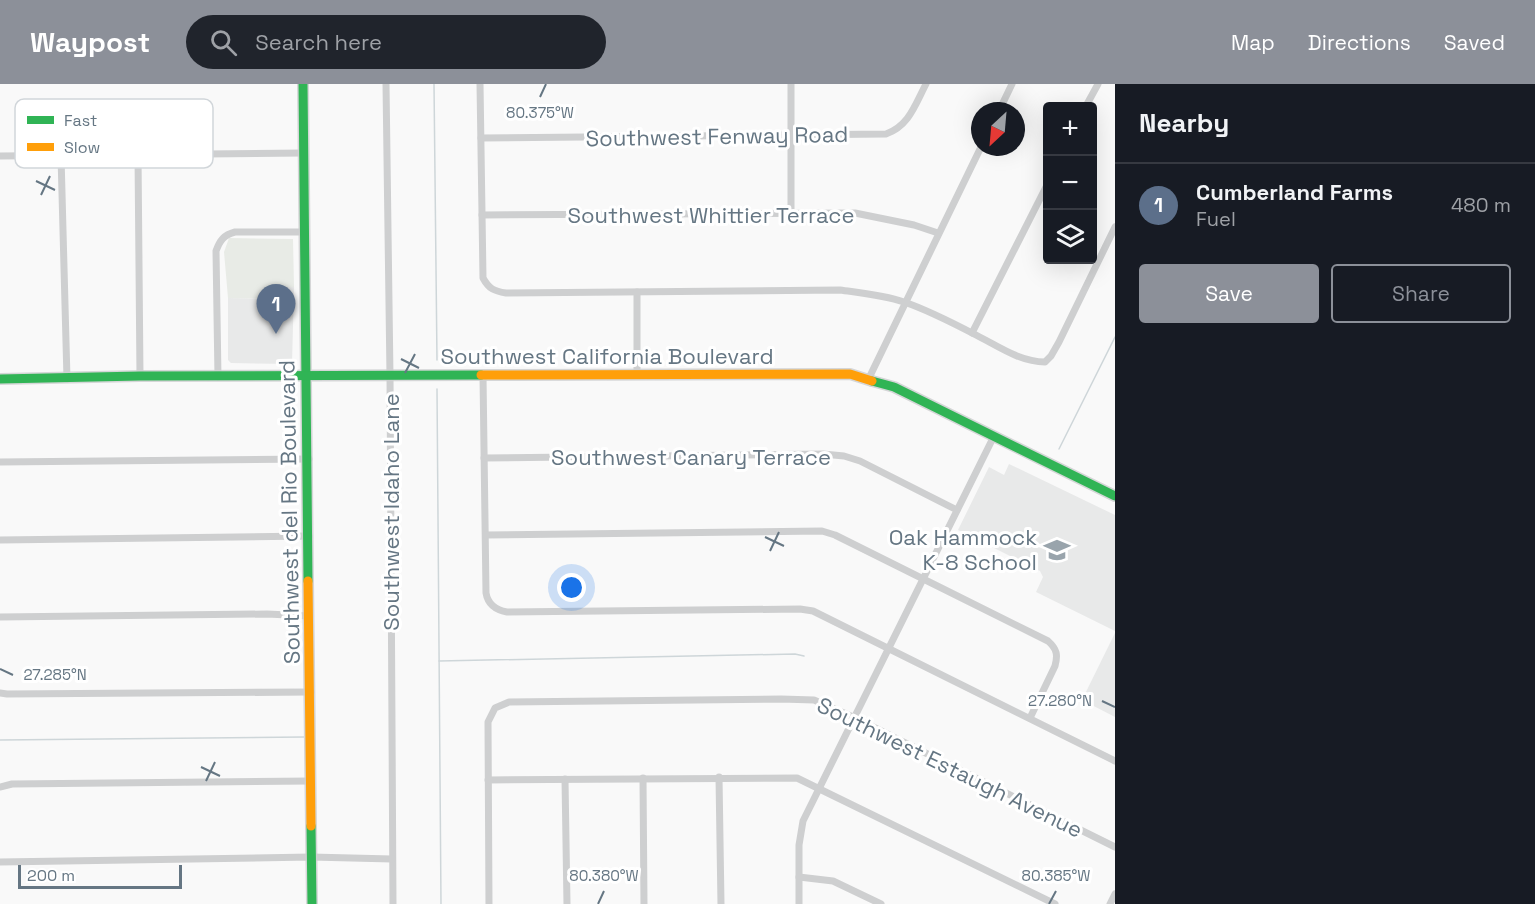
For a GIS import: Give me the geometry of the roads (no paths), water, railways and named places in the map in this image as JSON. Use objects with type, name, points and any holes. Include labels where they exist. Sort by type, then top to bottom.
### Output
[{"type":"street","name":"Southwest del Rio Boulevard","points":[[303,84],[309,459],[312,904]]},
{"type":"street","name":"Southwest Idaho Lane","points":[[386,84],[393,904]]},
{"type":"street","points":[[480,84],[483,278],[488,287],[495,291],[506,293],[840,290],[872,294],[904,302],[1020,358],[1033,362],[1045,362],[1059,342],[1115,228]]},
{"type":"street","points":[[790,84],[791,212]]},
{"type":"street","name":"Southwest Fenway Road","points":[[481,138],[886,134],[899,130],[909,117],[926,84]]},
{"type":"street","points":[[1003,102],[1012,84]]},
{"type":"street","points":[[1088,102],[1098,84]]},
{"type":"street","points":[[213,154],[304,153]]},
{"type":"street","points":[[869,378],[976,156]]},
{"type":"street","points":[[61,168],[67,379]]},
{"type":"street","points":[[138,168],[140,376]]},
{"type":"street","points":[[972,333],[1043,191]]},
{"type":"street","name":"Southwest Whittier Terrace","points":[[482,215],[855,213],[914,225],[938,233]]},
{"type":"street","points":[[218,377],[216,252],[219,242],[225,235],[235,232],[305,232]]},
{"type":"street","points":[[637,292],[637,373]]},
{"type":"street","name":"Southwest California Boulevard","points":[[0,380],[140,376],[850,374],[894,387],[1115,496]]},
{"type":"street","points":[[483,376],[486,594],[489,602],[495,608],[507,612],[800,609],[813,611],[1115,761]]},
{"type":"street","points":[[799,904],[799,844],[803,821],[994,436]]},
{"type":"street","name":"Southwest Canary Terrace","points":[[484,458],[823,454],[844,456],[860,461],[957,510]]},
{"type":"street","points":[[0,462],[309,459]]},
{"type":"street","points":[[486,535],[822,531],[835,535],[1053,645],[1057,657],[1055,666],[1030,718]]},
{"type":"street","points":[[0,540],[309,536]]},
{"type":"street","points":[[0,617],[309,616]]},
{"type":"street","points":[[0,693],[311,692]]},
{"type":"street","name":"Southwest Estaugh Avenue","points":[[488,780],[488,722],[495,708],[510,702],[814,700],[854,717],[1115,847]]},
{"type":"street","points":[[489,904],[488,780],[719,777],[797,778],[1055,904]]},
{"type":"street","points":[[719,777],[721,904]]},
{"type":"street","points":[[643,778],[644,904]]},
{"type":"street","points":[[565,779],[567,904]]},
{"type":"street","points":[[0,786],[12,784],[311,782]]},
{"type":"street","points":[[0,862],[311,857],[392,859]]},
{"type":"street","points":[[799,877],[833,881],[881,904]]},
{"type":"street","points":[[1110,904],[1115,894]]},
{"type":"waterway","points":[[434,84],[437,360]]},
{"type":"waterway","points":[[1059,449],[1115,337]]},
{"type":"waterway","points":[[437,389],[441,904]]},
{"type":"waterway","points":[[439,661],[795,654],[804,656]]},
{"type":"waterway","points":[[0,740],[304,737]]},
{"type":"place","name":"Cumberland Farms","points":[[276,334]]},
{"type":"place","name":"Oak Hammock K-8 School","points":[[1057,550]]}]
